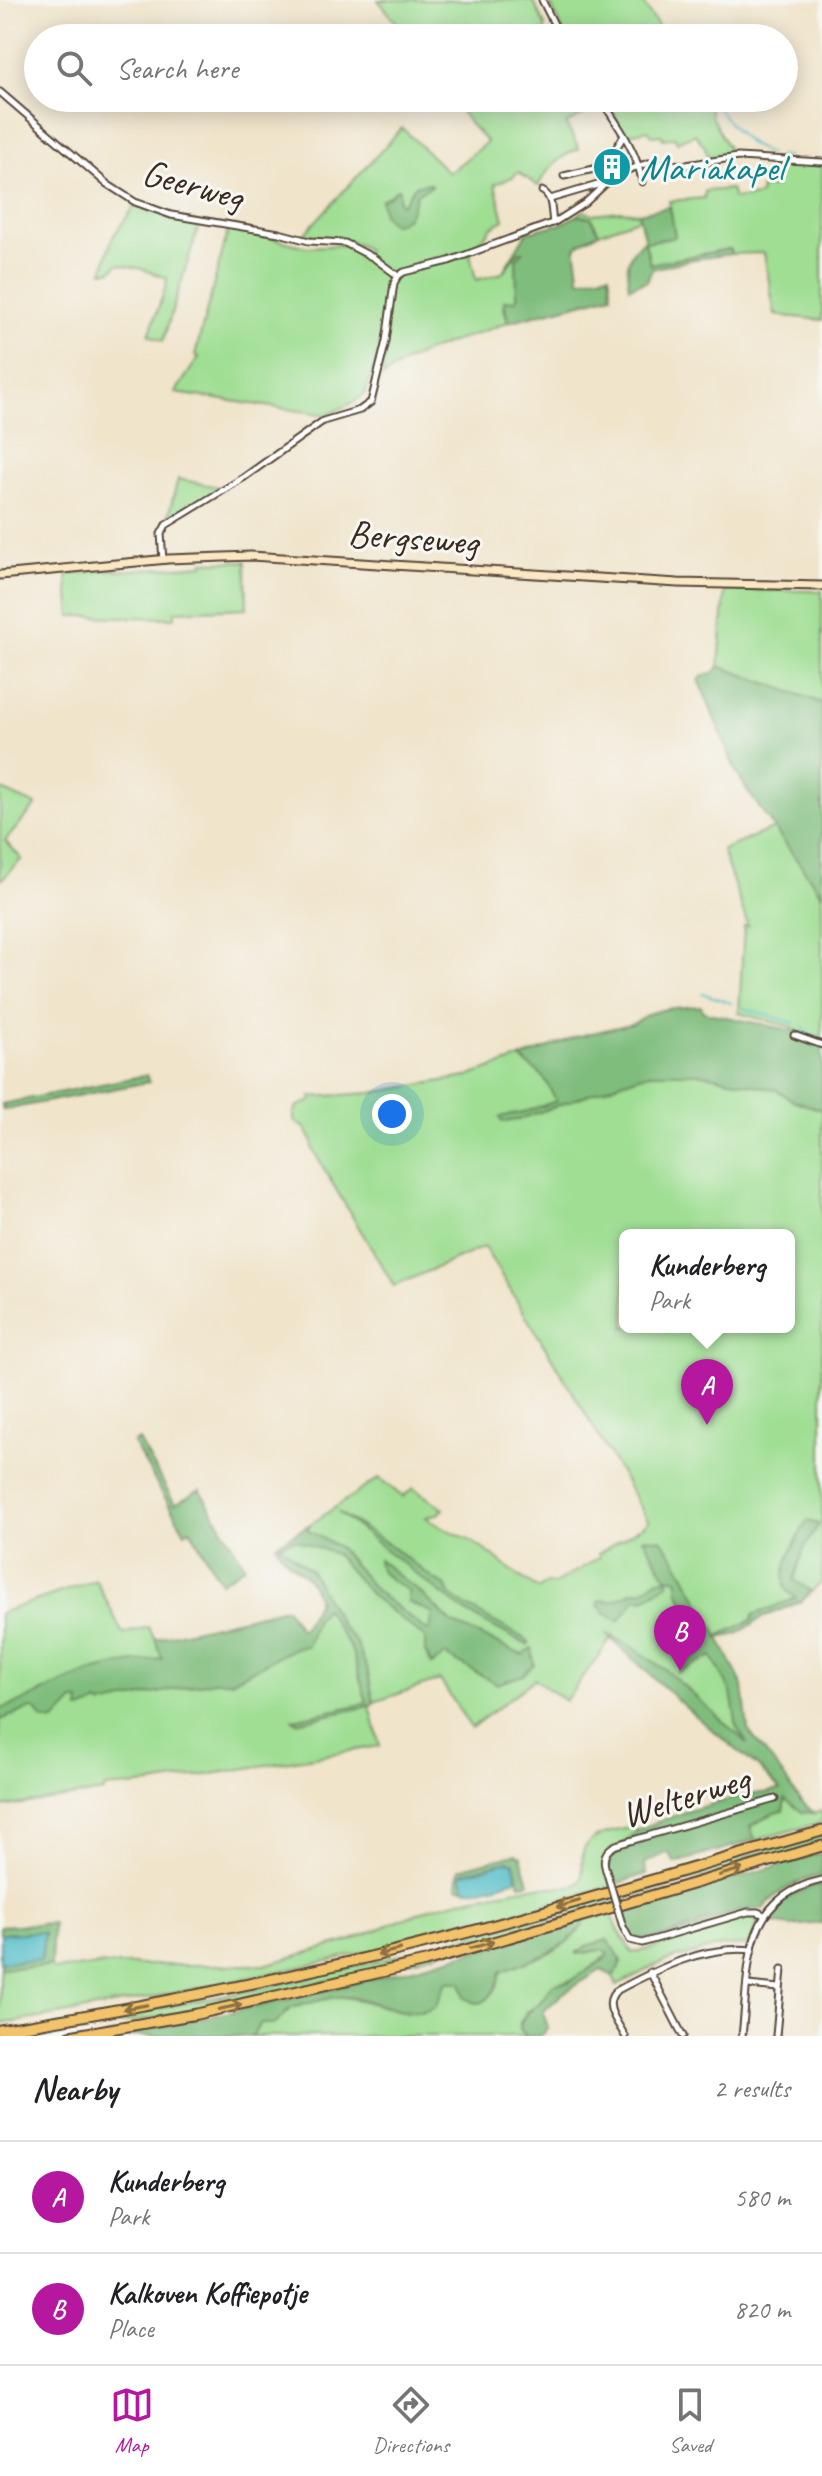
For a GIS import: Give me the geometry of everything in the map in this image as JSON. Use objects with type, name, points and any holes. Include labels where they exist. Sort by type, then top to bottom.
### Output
[{"type":"highway","points":[[0,2030],[197,1996],[366,1958],[519,1919],[822,1831]]},
{"type":"highway","points":[[70,2036],[197,2014],[425,1962],[822,1846]]},
{"type":"street","points":[[542,0],[554,24]]},
{"type":"street","name":"Geerweg","points":[[0,92],[107,184],[135,202],[171,215],[315,242],[345,243],[374,258],[398,276]]},
{"type":"street","points":[[609,112],[624,136],[642,182]]},
{"type":"street","points":[[564,176],[602,166],[611,160],[624,136]]},
{"type":"street","points":[[163,560],[161,534],[166,525],[233,484],[321,422],[360,410],[371,402],[386,341],[394,283],[404,272],[449,261],[553,223],[585,203],[616,174],[648,163],[684,165],[735,157],[822,162]]},
{"type":"street","points":[[602,166],[610,181]]},
{"type":"street","points":[[550,199],[610,181]]},
{"type":"street","points":[[542,191],[550,199],[553,223]]},
{"type":"street","name":"Bergseweg","points":[[0,575],[163,560],[278,556],[678,583],[822,586]]},
{"type":"street","points":[[794,1035],[822,1045]]},
{"type":"street","name":"Welterweg","points":[[764,1915],[748,1912],[642,1943],[630,1940],[623,1927],[606,1870],[605,1855],[614,1846],[775,1799]]},
{"type":"street","points":[[742,2036],[757,1928],[776,1902],[791,1891],[822,1880]]},
{"type":"street","points":[[625,2036],[610,2007],[610,1999],[616,1991],[671,1963],[731,1949],[752,1950]]},
{"type":"street","points":[[776,2036],[782,1969]]},
{"type":"street","points":[[650,1972],[683,2036]]},
{"type":"street","points":[[748,1985],[779,1988]]},
{"type":"green space","points":[[378,0],[533,0],[544,24],[398,24]]},
{"type":"green space","points":[[548,0],[641,0],[657,24],[560,24]]},
{"type":"green space","points":[[462,112],[588,112],[566,124],[579,149],[555,163],[538,186],[518,172],[495,184],[504,220],[492,227],[470,254],[476,280],[502,273],[518,252],[525,251],[516,259],[518,297],[515,301],[506,300],[503,305],[508,322],[411,359],[383,377],[387,328],[365,394],[328,415],[175,393],[199,357],[195,355],[229,227],[306,247],[344,245],[364,255],[367,250],[352,242],[303,235],[402,128],[449,173],[487,142]]},
{"type":"green space","points":[[614,112],[710,112],[731,154],[708,157],[695,134],[677,142],[675,137],[663,139],[662,135],[653,136],[648,130],[623,135]]},
{"type":"green space","points":[[779,162],[822,163],[822,320],[775,315],[764,253],[731,254],[729,249],[650,264],[645,242],[675,236],[669,201],[704,198],[705,191],[731,189],[734,199],[758,196],[760,189],[776,186]]},
{"type":"green space","points":[[429,183],[432,186],[417,193],[410,213],[403,220],[393,224],[383,215],[381,200],[395,190],[399,189],[399,202],[402,204],[415,186]]},
{"type":"green space","points":[[135,206],[200,222],[163,341],[149,335],[167,278],[118,264],[110,271],[103,271],[112,238]]},
{"type":"green space","points":[[670,207],[675,237],[645,242],[650,264],[730,249],[731,254],[652,269],[647,281],[629,287],[631,255],[645,241],[638,213]]},
{"type":"green space","points":[[583,211],[593,214],[638,213],[640,218],[599,233],[591,217],[576,216]]},
{"type":"green space","points":[[576,216],[591,217],[599,233],[577,246],[579,280],[609,274],[612,295],[508,322],[504,300],[515,301],[517,297],[516,259],[523,252],[518,252],[502,273],[527,232],[561,224]]},
{"type":"green space","points":[[178,479],[223,488],[167,521]]},
{"type":"green space","points":[[246,561],[247,608],[175,611],[175,618],[71,616],[67,575]]},
{"type":"green space","points":[[725,590],[822,591],[822,703],[719,666]]},
{"type":"green space","points":[[719,666],[822,703],[822,895],[735,769],[699,680],[715,672]]},
{"type":"green space","points":[[0,789],[36,805],[5,841],[22,859],[0,881]]},
{"type":"green space","points":[[774,828],[822,895],[822,1582],[802,1601],[763,1617],[737,1634],[718,1638],[737,1693],[744,1737],[754,1752],[613,1636],[565,1701],[535,1679],[471,1728],[440,1680],[370,1706],[380,1746],[0,1807],[0,1613],[96,1580],[123,1634],[148,1627],[155,1639],[301,1630],[313,1612],[317,1599],[315,1588],[282,1555],[276,1544],[379,1478],[403,1497],[413,1488],[444,1509],[426,1517],[480,1547],[539,1589],[547,1583],[554,1584],[600,1557],[598,1554],[647,1523],[581,1406],[484,1247],[394,1286],[331,1181],[305,1128],[294,1121],[294,1111],[296,1107],[312,1101],[311,1097],[371,1093],[466,1077],[522,1058],[525,1063],[808,1037],[792,1027],[739,1013],[744,926],[748,926],[722,850]]},
{"type":"green space","points":[[701,1006],[703,1012],[803,1033],[822,1044],[822,1110],[792,1100],[777,1090],[699,1073],[651,1073],[518,1120],[502,1122],[500,1117],[556,1101],[543,1077],[522,1058],[575,1037],[635,1023],[657,1011]]},
{"type":"green space","points":[[147,1075],[149,1082],[3,1110],[2,1104]]},
{"type":"green space","points":[[139,1440],[175,1504],[200,1490],[245,1566],[221,1582],[190,1529],[185,1532],[133,1443]]},
{"type":"green space","points":[[338,1512],[446,1586],[451,1596],[464,1605],[529,1641],[529,1644],[469,1614]]},
{"type":"green space","points":[[807,1521],[819,1524],[804,1549],[794,1580],[811,1591],[802,1601],[763,1617],[737,1634],[719,1638],[743,1686],[748,1730],[799,1799],[814,1813],[802,1812],[785,1799],[783,1811],[750,1826],[755,1840],[675,1863],[668,1852],[645,1863],[646,1874],[613,1885],[606,1862],[610,1851],[626,1842],[639,1829],[738,1797],[780,1790],[606,1634],[631,1646],[666,1670],[748,1744],[737,1728],[731,1692],[712,1656],[677,1673],[707,1646],[678,1590],[678,1579],[668,1577],[668,1584],[644,1599],[636,1598],[619,1621],[605,1613],[598,1605],[600,1600],[612,1601],[667,1578],[643,1538],[661,1539],[678,1563],[718,1636],[752,1620],[753,1615],[796,1598],[786,1590],[784,1573]]},
{"type":"green space","points":[[312,1523],[307,1530],[339,1547],[376,1591],[426,1630],[430,1630],[433,1613],[408,1602],[408,1591],[384,1574],[378,1559],[452,1623],[523,1655],[532,1648],[534,1665],[523,1675],[497,1684],[445,1655],[432,1665],[425,1652],[425,1638],[372,1596],[335,1554],[295,1539],[280,1545],[311,1571],[341,1625],[355,1641],[367,1668],[374,1702],[370,1706],[297,1722],[293,1719],[367,1703],[352,1651],[325,1608],[316,1619],[307,1646],[297,1647],[231,1681],[214,1681],[102,1705],[98,1703],[81,1710],[80,1701],[74,1701],[51,1722],[42,1719],[32,1708],[0,1720],[0,1709],[87,1673],[162,1659],[155,1639],[286,1608],[302,1629],[318,1600],[309,1581],[276,1545]]},
{"type":"green space","points":[[785,1798],[806,1811],[822,1811],[822,1822],[755,1840],[750,1827],[783,1811]]},
{"type":"green space","points":[[629,1828],[639,1829],[606,1862],[613,1885],[459,1929],[303,1966],[100,2008],[0,2024],[0,1968],[51,1966],[54,1970],[106,1965],[264,1965],[352,1940],[430,1908],[460,1900],[529,1887],[572,1887],[582,1877],[586,1845],[601,1835]]},
{"type":"green space","points":[[822,1834],[822,1843],[392,1966],[178,2014],[46,2036],[0,2036],[235,1994],[374,1962]]},
{"type":"green space","points":[[822,1853],[822,1875],[790,1887],[775,1896],[763,1909],[731,1914],[660,1937],[632,1938],[627,1929],[622,1911]]},
{"type":"green space","points":[[515,1854],[521,1856],[529,1883],[520,1884],[514,1863],[509,1861],[465,1872],[461,1877],[465,1888],[457,1887],[459,1869]]},
{"type":"green space","points":[[821,1884],[822,1923],[790,1926],[766,1921],[789,1897]]},
{"type":"green space","points":[[609,1913],[632,1953],[658,1947],[670,1937],[745,1914],[759,1916],[750,1945],[723,1946],[665,1961],[617,1985],[613,1976],[622,1961],[607,1940],[577,1952],[601,1950],[608,1955],[575,1979],[561,1982],[537,2006],[527,2011],[520,2022],[520,2029],[526,2036],[252,2036],[260,2023],[288,2013],[291,2008],[333,1997],[416,2012],[428,2010],[436,2004],[446,1982],[461,1982],[465,1997],[472,2002],[484,2001],[493,1992],[501,1972],[554,1951],[586,1919]]},
{"type":"green space","points":[[586,1919],[580,1930],[561,1946],[501,1972],[493,1992],[478,2003],[465,1997],[461,1982],[446,1982],[435,2007],[423,2011],[411,2012],[350,1997],[338,1997],[290,2009],[276,2023],[261,2023],[252,2036],[105,2036],[227,2013],[347,1985]]},
{"type":"green space","points":[[53,1923],[51,1966],[0,1968],[0,1962],[41,1960],[44,1932],[0,1934],[0,1926]]},
{"type":"green space","points":[[607,1940],[621,1959],[613,1976],[601,1970],[562,1994],[543,2012],[548,2028],[542,2035],[526,2036],[520,2029],[523,2019],[554,1984],[569,1982],[608,1954],[601,1950],[576,1954],[587,1946]]},
{"type":"water","points":[[509,1861],[514,1863],[517,1879],[484,1888],[465,1888],[461,1874]]},
{"type":"water","points":[[44,1932],[41,1960],[0,1962],[0,1934]]},
{"type":"waterway","points":[[721,112],[744,139],[770,154]]},
{"type":"waterway","points":[[778,155],[788,157]]},
{"type":"waterway","points":[[794,164],[822,166]]},
{"type":"waterway","points":[[702,993],[731,1003]]},
{"type":"waterway","points":[[743,1008],[795,1023]]},
{"type":"waterway","points":[[803,1027],[822,1039]]},
{"type":"place","name":"Mariakapel","points":[[612,167]]},
{"type":"place","name":"Kunderberg","points":[[707,1425]]},
{"type":"place","name":"Kalkoven Koffiepotje","points":[[680,1671]]}]
